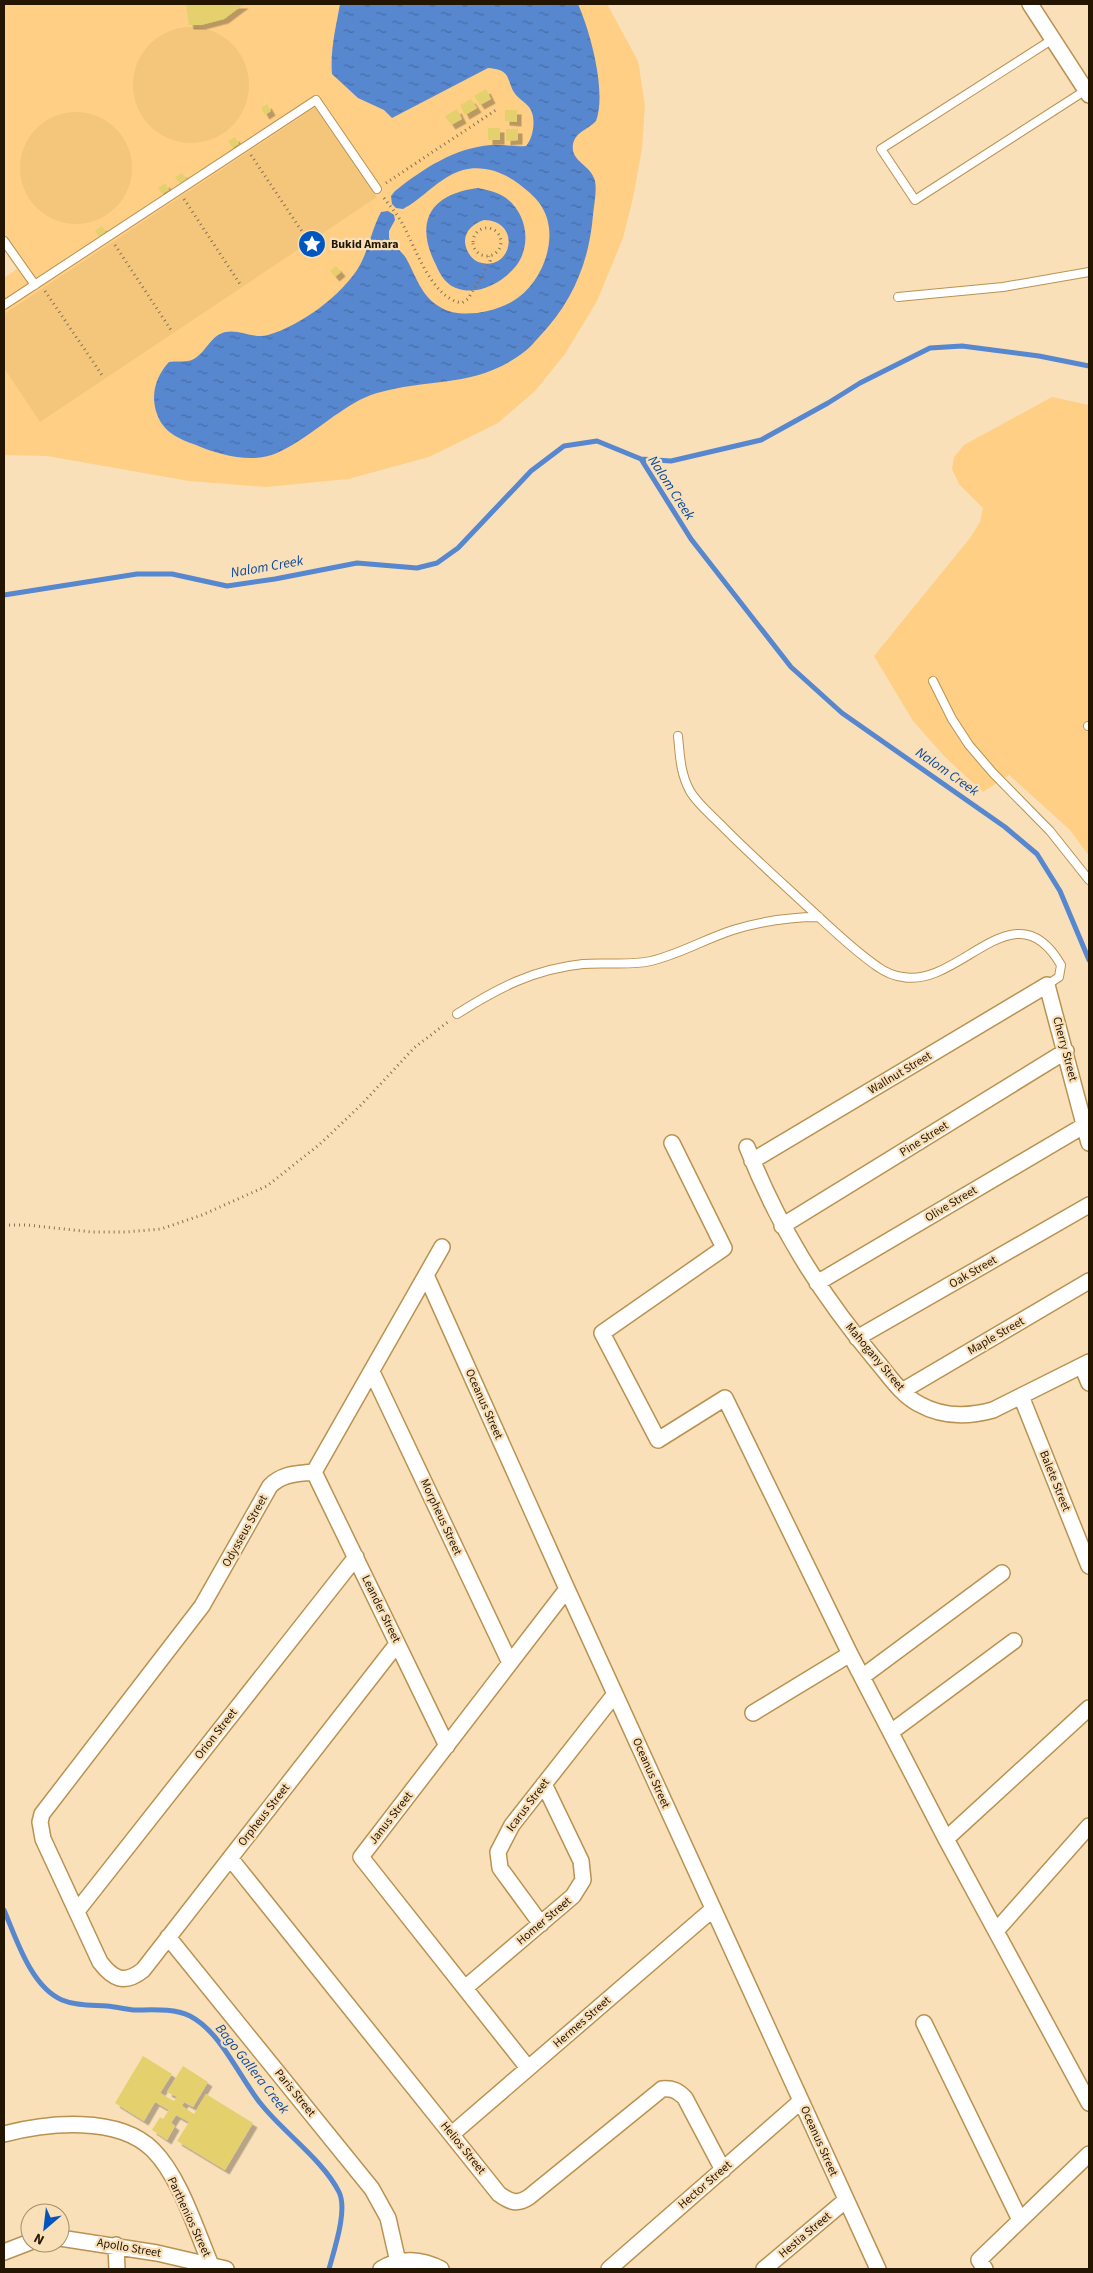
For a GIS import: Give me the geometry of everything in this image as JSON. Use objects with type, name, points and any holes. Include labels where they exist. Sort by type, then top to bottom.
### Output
[{"type":"street","points":[[1030,4],[1088,93]]},
{"type":"street","name":"Cherry Street","points":[[1047,985],[1089,1143]]},
{"type":"street","name":"Wallnut Street","points":[[750,1154],[1047,985]]},
{"type":"street","name":"Pine Street","points":[[782,1226],[1066,1051]]},
{"type":"street","name":"Olive Street","points":[[817,1283],[1084,1125]]},
{"type":"street","points":[[672,1143],[724,1248],[602,1333],[658,1440],[725,1398],[850,1654],[946,1839],[1089,2103]]},
{"type":"street","name":"Mahogany Street","points":[[750,1154],[782,1226],[817,1283],[858,1338],[902,1391],[918,1404],[935,1412],[976,1415],[993,1410],[1086,1364]]},
{"type":"street","name":"Oak Street","points":[[858,1338],[1089,1206]]},
{"type":"street","points":[[314,1472],[442,1247]]},
{"type":"street","name":"Oceanus Street","points":[[426,1275],[567,1589],[878,2269]]},
{"type":"street","name":"Maple Street","points":[[902,1391],[1089,1281]]},
{"type":"street","points":[[1086,1364],[1089,1383]]},
{"type":"street","name":"Morpheus Street","points":[[372,1372],[510,1663]]},
{"type":"street","name":"Balete Street","points":[[1021,1396],[1089,1566]]},
{"type":"street","name":"Leander Street","points":[[314,1472],[447,1746]]},
{"type":"street","name":"Odysseus Street","points":[[77,1911],[43,1839],[40,1822],[46,1806],[202,1606],[270,1486],[277,1479],[287,1474],[314,1472]]},
{"type":"street","name":"Orion Street","points":[[77,1911],[356,1558]]},
{"type":"street","points":[[862,1677],[1002,1573]]},
{"type":"street","name":"Janus Street","points":[[528,2068],[361,1857],[567,1589]]},
{"type":"street","points":[[891,1732],[1014,1641]]},
{"type":"street","name":"Orpheus Street","points":[[77,1911],[100,1962],[108,1972],[116,1978],[126,1979],[134,1977],[142,1970],[397,1644]]},
{"type":"street","points":[[753,1713],[850,1654]]},
{"type":"street","name":"Icarus Street","points":[[541,1924],[500,1868],[498,1852],[512,1825],[615,1694]]},
{"type":"street","points":[[946,1839],[1089,1708]]},
{"type":"street","name":"Homer Street","points":[[465,1988],[573,1896],[584,1880],[581,1861],[544,1784]]},
{"type":"street","points":[[996,1931],[1089,1826]]},
{"type":"street","name":"Helios Street","points":[[230,1858],[499,2194],[514,2203],[522,2202],[656,2092],[670,2088],[678,2091],[685,2098],[723,2170]]},
{"type":"street","name":"Hermes Street","points":[[452,2134],[713,1909]]},
{"type":"street","name":"Paris Street","points":[[168,1937],[372,2189],[388,2218],[398,2262]]},
{"type":"street","points":[[924,2023],[1020,2220]]},
{"type":"street","name":"Hector Street","points":[[609,2269],[801,2101]]},
{"type":"street","name":"Parthenios Street","points":[[4,2134],[31,2127],[62,2124],[92,2126],[120,2132],[136,2138],[153,2150],[176,2184],[211,2265]]},
{"type":"street","points":[[986,2269],[979,2260],[1089,2154]]},
{"type":"street","name":"Hestia Street","points":[[764,2269],[846,2200]]},
{"type":"street","name":"Apollo Street","points":[[70,2239],[116,2245],[226,2269]]},
{"type":"street","points":[[116,2245],[117,2269]]},
{"type":"street","points":[[4,2252],[20,2246]]},
{"type":"street","points":[[381,2269],[398,2262],[421,2261],[441,2269]]},
{"type":"lane","points":[[1053,39],[881,149],[914,200],[1088,93]]},
{"type":"lane","points":[[4,305],[316,100],[377,189]]},
{"type":"lane","points":[[4,241],[37,283]]},
{"type":"lane","points":[[898,297],[988,289],[1054,280],[1089,272]]},
{"type":"lane","points":[[933,681],[952,719],[969,745],[993,773],[1050,831],[1089,880]]},
{"type":"lane","points":[[678,736],[681,768],[691,792],[742,846],[819,917],[879,968],[893,975],[905,978],[924,977],[952,966],[993,940],[1022,934],[1048,946],[1062,965],[1059,977],[1047,985]]},
{"type":"lane","points":[[457,1014],[496,990],[533,974],[582,964],[650,961],[680,952],[732,930],[766,921],[789,917],[819,917]]},
{"type":"path","points":[[489,256],[490,261],[468,299],[462,303],[458,302],[440,291],[431,279],[397,215],[377,189],[496,110]]},
{"type":"path","points":[[245,146],[307,239]]},
{"type":"path","points":[[178,191],[240,284]]},
{"type":"path","points":[[484,228],[495,230],[501,239],[499,250],[489,256],[478,254],[473,244],[475,233],[484,228]]},
{"type":"path","points":[[109,236],[171,330]]},
{"type":"path","points":[[37,283],[102,375]]},
{"type":"path","points":[[4,1225],[92,1232],[161,1229],[202,1215],[267,1186],[320,1144],[362,1105],[414,1048],[457,1014]]},
{"type":"shaded area","name":"Bukid Amara","points":[[4,4],[607,4],[638,61],[645,105],[642,149],[633,198],[623,238],[597,301],[565,354],[535,391],[498,423],[429,457],[348,479],[266,487],[189,481],[47,456],[4,455],[4,278],[17,269],[4,250]]},
{"type":"shaded area","points":[[191,27],[213,32],[232,44],[244,63],[249,85],[244,107],[232,126],[213,138],[191,143],[169,138],[150,126],[138,107],[133,85],[138,63],[150,44],[169,32]]},
{"type":"shaded area","points":[[316,107],[377,197],[40,422],[4,368],[4,314]]},
{"type":"shaded area","points":[[76,112],[98,116],[116,128],[128,146],[132,168],[128,190],[116,208],[98,220],[76,224],[54,220],[36,208],[24,190],[20,168],[24,146],[36,128],[54,116]]},
{"type":"shaded area","points":[[1052,397],[1089,405],[1089,856],[1070,830],[1009,775],[983,792],[945,757],[913,721],[874,656],[970,538],[980,522],[983,508],[959,484],[952,469],[954,457],[964,445]]},
{"type":"water","points":[[340,4],[578,4],[592,45],[600,94],[596,121],[579,133],[573,144],[575,155],[593,175],[595,181],[596,189],[588,249],[577,280],[562,309],[528,349],[506,364],[470,377],[397,388],[371,395],[349,406],[292,445],[268,456],[247,458],[225,455],[184,440],[172,434],[163,426],[155,407],[154,393],[164,367],[169,362],[193,360],[220,334],[232,331],[256,336],[268,335],[307,317],[320,308],[343,287],[360,265],[381,212],[388,211],[394,215],[395,220],[389,231],[389,238],[406,258],[416,279],[428,297],[444,309],[453,312],[477,313],[500,307],[513,301],[532,284],[545,260],[549,234],[548,221],[543,209],[529,192],[500,173],[478,168],[463,170],[446,178],[403,209],[396,208],[392,204],[391,196],[395,191],[428,168],[452,155],[464,150],[491,145],[526,146],[533,132],[533,115],[528,106],[516,95],[508,77],[502,71],[488,68],[392,118],[384,110],[358,98],[332,74],[333,47]]},
{"type":"water","points":[[478,188],[503,196],[519,212],[525,230],[524,249],[516,266],[498,282],[483,289],[459,289],[444,280],[430,250],[427,236],[427,223],[431,213],[438,204],[462,191]],"holes":[[[484,220],[496,222],[504,228],[508,236],[506,253],[492,263],[478,262],[471,256],[466,247],[467,232],[474,225]]]},
{"type":"building","points":[[186,4],[244,4],[224,19],[201,25],[189,25]]},
{"type":"building","points":[[486,89],[491,99],[480,105],[474,96]]},
{"type":"building","points":[[471,99],[477,108],[465,115],[460,105]]},
{"type":"building","points":[[267,104],[271,111],[265,115],[261,108]]},
{"type":"building","points":[[457,109],[462,119],[451,125],[445,116]]},
{"type":"building","points":[[505,110],[517,110],[517,122],[505,121]]},
{"type":"building","points":[[488,128],[500,128],[500,140],[488,140]]},
{"type":"building","points":[[506,129],[518,129],[518,140],[506,141]]},
{"type":"building","points":[[235,137],[239,144],[232,148],[228,141]]},
{"type":"building","points":[[182,173],[187,180],[180,184],[175,177]]},
{"type":"building","points":[[165,183],[169,190],[162,194],[158,188]]},
{"type":"building","points":[[102,226],[106,232],[99,237],[95,231]]},
{"type":"building","points":[[336,266],[341,272],[335,277],[330,271]]},
{"type":"building","points":[[143,2056],[172,2074],[160,2093],[174,2101],[177,2097],[167,2092],[183,2066],[208,2082],[193,2107],[184,2102],[182,2106],[194,2114],[206,2094],[253,2123],[225,2170],[177,2141],[189,2122],[176,2115],[171,2123],[175,2126],[167,2140],[152,2130],[160,2117],[163,2119],[169,2110],[155,2102],[144,2121],[115,2103]]},
{"type":"waterway","points":[[641,459],[671,461],[761,440],[860,383],[930,348],[962,346],[1039,356],[1089,366]]},
{"type":"waterway","name":"Nalom Creek","points":[[4,595],[137,574],[172,574],[227,586],[357,563],[417,568],[437,563],[458,548],[531,471],[564,446],[597,441],[641,459],[691,539],[791,667],[842,713],[1005,827],[1037,854],[1060,891],[1089,960]]},
{"type":"waterway","name":"Bago Gallera Creek","points":[[4,1910],[26,1961],[33,1973],[51,1994],[67,2002],[78,2004],[183,2013],[201,2023],[211,2033],[261,2104],[313,2157],[332,2180],[339,2192],[342,2209],[341,2219],[329,2269]]},
{"type":"place","name":"Bukid Amara","points":[[312,244]]}]
